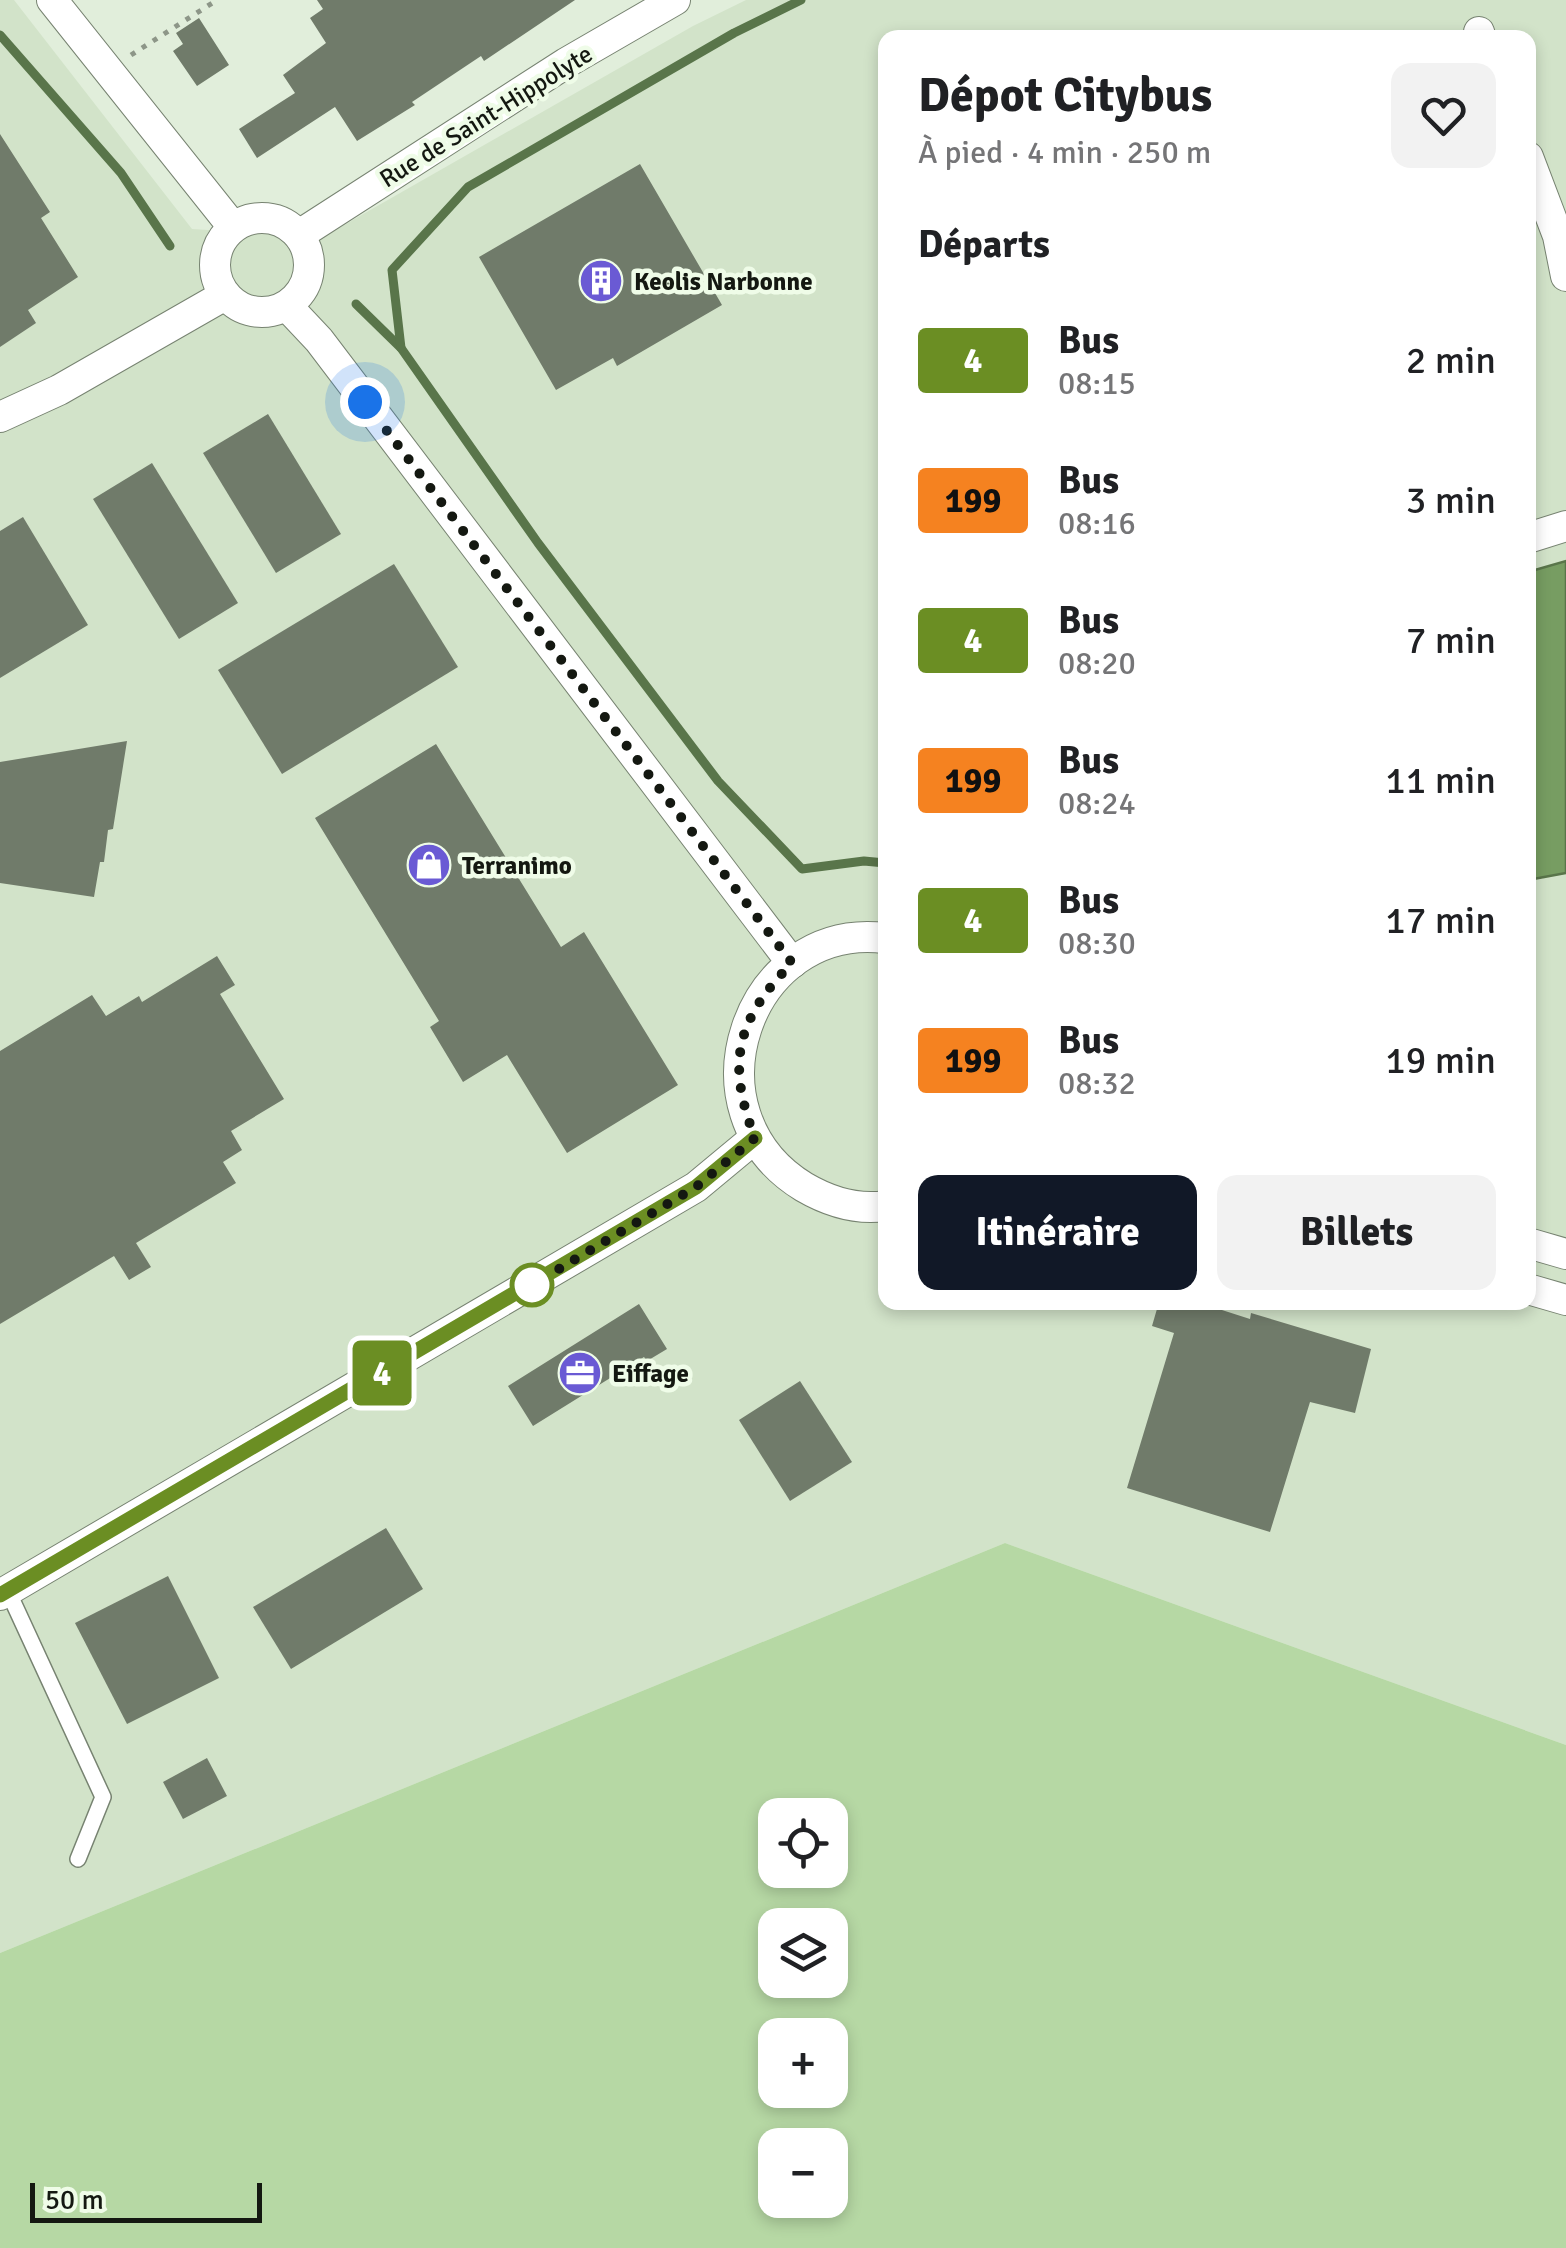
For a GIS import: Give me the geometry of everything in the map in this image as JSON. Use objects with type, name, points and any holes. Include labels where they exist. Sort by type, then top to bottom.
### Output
[{"type":"street","points":[[52,0],[234,227]]},
{"type":"street","name":"Rue de Saint-Hippolyte","points":[[299,234],[566,62],[675,0]]},
{"type":"street","points":[[1536,179],[1558,236],[1566,276]]},
{"type":"street","points":[[260,218],[288,225],[299,234],[307,248],[308,281],[287,306],[261,313],[248,311],[225,295],[218,282],[217,252],[234,227],[260,218]]},
{"type":"street","points":[[0,417],[89,374],[225,295]]},
{"type":"street","points":[[287,306],[318,340],[792,963]]},
{"type":"street","points":[[1536,535],[1566,526]]},
{"type":"street","points":[[878,937],[829,944],[792,963],[764,991],[746,1025],[738,1063],[741,1102],[755,1138],[784,1174],[824,1199],[878,1207]]},
{"type":"street","points":[[4,1593],[696,1187],[755,1138]]},
{"type":"street","points":[[1536,1245],[1566,1254]]},
{"type":"street","points":[[1536,1291],[1566,1300]]},
{"type":"lane","points":[[4,1593],[102,1797],[78,1859]]},
{"type":"path","points":[[110,69],[217,0]]},
{"type":"shaded area","points":[[0,0],[14,0],[192,229],[323,237],[693,26],[746,0],[1566,0],[1566,1745],[1005,1543],[0,1953]]},
{"type":"shaded area","points":[[1566,561],[1566,873],[1536,879],[1536,570]]},
{"type":"shaded area","points":[[1005,1543],[1566,1745],[1566,2248],[0,2248],[0,1953]]},
{"type":"building","points":[[317,0],[575,0],[484,61],[481,56],[412,102],[415,105],[357,141],[335,107],[257,158],[239,129],[295,93],[283,75],[326,43],[310,18],[323,9]]},
{"type":"building","points":[[199,18],[229,65],[197,86],[173,51],[183,44],[176,33]]},
{"type":"building","points":[[0,134],[50,212],[41,218],[78,277],[28,310],[36,323],[0,347]]},
{"type":"building","name":"Keolis Narbonne","points":[[640,164],[722,305],[617,366],[613,358],[556,390],[479,257]]},
{"type":"building","points":[[268,414],[341,534],[276,573],[203,453]]},
{"type":"building","points":[[152,463],[238,603],[179,639],[93,499]]},
{"type":"building","points":[[23,517],[88,625],[0,678],[0,531]]},
{"type":"building","points":[[394,564],[458,667],[282,774],[218,670]]},
{"type":"building","points":[[127,741],[113,829],[108,830],[94,897],[0,883],[0,762]]},
{"type":"building","points":[[436,744],[561,947],[584,932],[678,1085],[567,1153],[507,1055],[463,1082],[430,1027],[439,1021],[315,818]]},
{"type":"building","points":[[217,956],[235,985],[220,994],[284,1099],[231,1131],[242,1150],[223,1162],[236,1183],[136,1243],[151,1267],[129,1280],[114,1256],[0,1324],[0,1051],[92,995],[106,1016],[139,996],[142,1002]]},
{"type":"building","points":[[639,1304],[667,1349],[647,1361],[644,1357],[533,1426],[508,1386]]},
{"type":"building","points":[[1157,1310],[1222,1310],[1250,1319],[1251,1313],[1371,1349],[1355,1413],[1310,1402],[1270,1532],[1127,1488],[1174,1333],[1152,1326]]},
{"type":"building","points":[[800,1381],[852,1462],[790,1501],[739,1420]]},
{"type":"building","points":[[386,1528],[423,1589],[291,1669],[253,1607]]},
{"type":"building","points":[[168,1576],[219,1678],[127,1724],[75,1623]]},
{"type":"building","points":[[207,1758],[227,1796],[183,1819],[163,1782]]},
{"type":"waterway","points":[[401,348],[392,270],[468,187],[734,33],[801,0]]},
{"type":"waterway","points":[[0,35],[121,173],[170,246]]},
{"type":"waterway","points":[[356,304],[401,348],[538,543],[718,781],[802,869],[878,862]]},
{"type":"bus line","name":"4","points":[[0,1595],[696,1187],[755,1138]]},
{"type":"place","name":"Keolis Narbonne","points":[[601,281]]},
{"type":"place","name":"Terranimo","points":[[429,865]]},
{"type":"place","name":"Eiffage","points":[[580,1373]]},
{"type":"route","points":[[365,402],[792,963],[764,991],[746,1025],[738,1063],[741,1102],[755,1138],[696,1187],[532,1285]]}]
